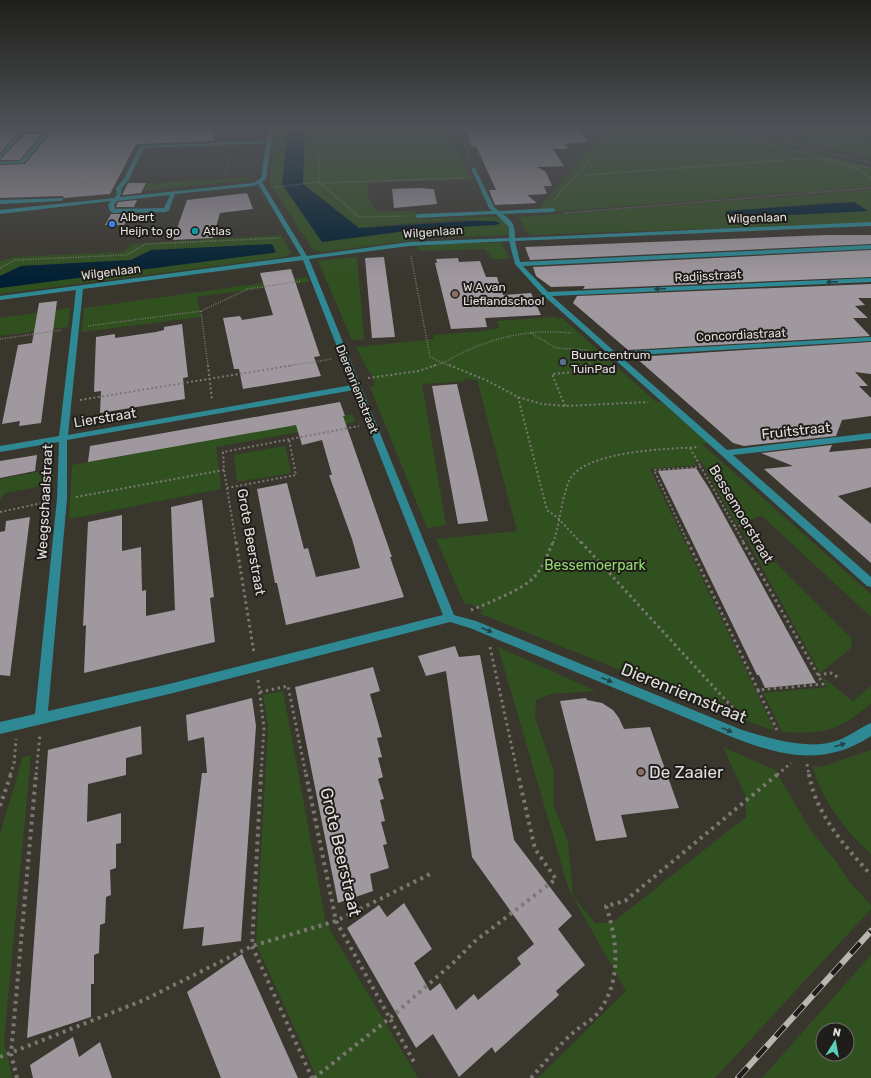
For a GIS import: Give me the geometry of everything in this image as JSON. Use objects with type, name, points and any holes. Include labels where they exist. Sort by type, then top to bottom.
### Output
[{"type":"street","points":[[126,178],[127,185],[111,206],[113,211],[166,210],[173,193]]},
{"type":"street","points":[[0,212],[173,193],[262,186],[263,178]]},
{"type":"street","name":"Bessemoerstraat","points":[[478,178],[488,202],[496,213],[509,222],[512,227],[511,238],[518,264],[525,274],[612,354],[871,583]]},
{"type":"street","name":"Dierenriemstraat","points":[[262,186],[294,237],[305,258],[450,618],[487,630],[741,735],[783,748],[806,752],[839,746],[853,741],[871,729]]},
{"type":"street","points":[[0,202],[61,199],[69,201],[70,204]]},
{"type":"street","name":"Wilgenlaan","points":[[418,216],[553,210]]},
{"type":"street","name":"Wilgenlaan","points":[[0,298],[409,244],[511,238],[871,224]]},
{"type":"street","points":[[518,264],[871,247]]},
{"type":"street","name":"Radijsstraat","points":[[545,294],[871,280]]},
{"type":"street","name":"Weegschaalstraat","points":[[41,719],[62,499],[63,438],[66,402],[80,287]]},
{"type":"street","name":"Concordiastraat","points":[[612,354],[871,339]]},
{"type":"street","name":"Lierstraat","points":[[0,449],[213,413],[355,384]]},
{"type":"street","name":"Fruitstraat","points":[[724,453],[871,436]]},
{"type":"street","points":[[0,728],[256,667],[450,618]]},
{"type":"path","points":[[320,178],[320,183],[359,217],[418,216]]},
{"type":"path","points":[[262,186],[443,178]]},
{"type":"path","points":[[573,178],[545,210],[548,214],[871,188]]},
{"type":"path","points":[[82,185],[84,180]]},
{"type":"path","points":[[0,268],[15,260],[126,255],[146,244],[294,237]]},
{"type":"path","points":[[409,244],[430,357],[488,381],[518,398],[542,404],[564,406],[665,401]]},
{"type":"path","points":[[0,339],[201,311],[248,289],[313,279]]},
{"type":"path","points":[[201,311],[213,413]]},
{"type":"path","points":[[530,333],[557,349],[583,348],[590,352],[592,356],[590,368],[586,371],[552,374],[564,406]]},
{"type":"path","points":[[355,384],[419,371],[443,363],[462,351],[505,336],[530,333],[566,333],[593,337]]},
{"type":"path","points":[[66,402],[344,356]]},
{"type":"path","points":[[518,398],[547,510],[558,518],[640,605],[743,719],[741,735]]},
{"type":"path","points":[[226,488],[296,475],[289,439],[371,424]]},
{"type":"path","name":"Grote Beerstraat","points":[[289,439],[223,452],[226,488],[247,604],[264,728],[252,946],[313,1078]]},
{"type":"path","points":[[450,618],[505,596],[535,576],[547,557],[555,537],[558,518],[570,479],[587,464],[627,452],[716,446]]},
{"type":"path","points":[[690,448],[701,467]]},
{"type":"path","name":"Bessemoerstraat","points":[[783,748],[777,730],[654,470],[701,467],[818,675]]},
{"type":"path","points":[[0,512],[62,499],[224,470]]},
{"type":"path","points":[[734,526],[746,525],[753,527]]},
{"type":"path","points":[[313,1078],[390,1018],[453,963],[474,942],[556,879],[534,849],[487,630]]},
{"type":"path","points":[[758,690],[824,684],[818,675],[831,673],[839,678]]},
{"type":"path","name":"Grote Beerstraat","points":[[259,692],[288,686],[336,921],[414,1062]]},
{"type":"path","points":[[17,1078],[11,1054],[41,719]]},
{"type":"path","points":[[0,806],[14,764],[18,724]]},
{"type":"path","points":[[806,752],[813,794],[822,815],[836,837],[871,875]]},
{"type":"path","points":[[531,1078],[553,1052],[574,1031],[596,1015],[607,998],[614,978],[616,940],[606,906],[625,901],[806,752]]},
{"type":"path","points":[[0,1058],[144,1000],[252,946],[336,921],[430,874]]},
{"type":"green space","points":[[248,178],[248,180],[144,191],[148,183]]},
{"type":"green space","points":[[270,178],[283,178],[282,184],[322,242],[421,229],[500,224],[489,221],[454,220],[359,228],[303,184],[303,178],[472,178],[367,183],[368,198],[377,212],[416,211],[420,219],[506,216],[513,229],[512,235],[431,238],[322,252],[313,250],[269,183]]},
{"type":"green space","points":[[564,178],[871,178],[871,187],[536,212]]},
{"type":"green space","points":[[871,190],[871,223],[531,235],[525,229],[519,217]],"holes":[[[839,202],[867,211],[732,218],[725,211]]]},
{"type":"green space","points":[[281,235],[291,253],[285,257],[0,294],[0,288],[276,251],[151,250],[131,260],[21,266],[0,276],[0,261],[13,257],[123,252],[132,244]]},
{"type":"green space","points":[[501,242],[510,259],[494,259],[485,249],[421,251],[416,247],[441,244]]},
{"type":"green space","points":[[357,257],[364,339],[352,340],[318,261]]},
{"type":"green space","points":[[307,277],[309,282],[197,297],[201,317],[82,332],[84,308]]},
{"type":"green space","points":[[70,308],[68,327],[0,336],[0,318]]},
{"type":"green space","name":"Bessemoerpark","points":[[556,317],[557,319],[562,318],[656,402],[661,402],[708,443],[702,444],[871,594],[871,617],[762,516],[736,524],[701,461],[695,462],[696,465],[650,469],[775,731],[747,721],[729,701],[720,698],[736,717],[479,613],[483,611],[470,603],[465,605],[436,539],[517,531],[477,380],[464,379],[466,381],[422,384],[446,525],[427,528],[370,387],[375,386],[371,373],[369,373],[356,347],[434,339],[434,335],[474,332],[499,328],[497,321]]},
{"type":"green space","points":[[353,414],[355,422],[216,447],[221,489],[69,519],[72,465]]},
{"type":"green space","points":[[285,446],[291,473],[237,482],[234,455]]},
{"type":"green space","points":[[54,469],[53,484],[5,493],[0,501],[0,479]]},
{"type":"green space","points":[[740,527],[851,638],[852,646],[849,650],[820,673]]},
{"type":"green space","points":[[498,647],[596,691],[551,694],[536,700],[535,718],[554,771],[553,804],[568,841],[573,896],[595,923],[612,923],[746,817],[745,795],[723,747],[775,770],[811,831],[835,860],[851,884],[871,905],[871,909],[715,1078],[538,1078],[626,991],[569,890]]},
{"type":"green space","points":[[821,676],[853,701],[871,686],[871,703],[850,720],[830,729],[809,733],[782,732],[763,693],[827,687]]},
{"type":"green space","points":[[283,691],[326,923],[418,1078],[317,1078],[256,944],[268,726],[263,695]]},
{"type":"green space","points":[[871,750],[871,854],[852,835],[828,803],[812,766],[821,767]]},
{"type":"green space","points":[[31,755],[4,1041],[12,1078],[0,1078],[0,834],[23,757]]},
{"type":"green space","points":[[871,955],[871,1078],[762,1078]]},
{"type":"water","points":[[283,178],[303,178],[303,184],[359,228],[471,221],[493,221],[501,223],[496,225],[421,229],[322,242],[282,184]]},
{"type":"water","points":[[854,202],[868,211],[732,218],[725,211]]},
{"type":"water","points":[[272,244],[276,252],[0,288],[0,276],[21,266],[131,260],[151,250]]},
{"type":"building","points":[[0,178],[118,178],[110,194],[64,198],[63,196],[0,198]]},
{"type":"building","points":[[491,178],[549,178],[552,186],[544,186],[547,194],[527,195],[537,203],[495,205],[489,190],[496,190]]},
{"type":"building","points":[[128,183],[146,183],[141,193],[122,195]]},
{"type":"building","points":[[392,189],[434,189],[437,204],[394,208]]},
{"type":"building","points":[[247,193],[253,209],[220,213],[213,238],[173,240],[187,200]]},
{"type":"building","points":[[137,200],[134,207],[116,207],[118,202]]},
{"type":"building","points":[[111,214],[131,214],[124,225],[105,225]]},
{"type":"building","points":[[826,235],[871,235],[871,244],[530,260],[525,247]]},
{"type":"building","points":[[871,250],[871,277],[583,289],[585,286],[551,287],[536,276],[533,267]]},
{"type":"building","points":[[384,257],[395,337],[372,338],[365,258]]},
{"type":"building","name":"W A van Lieflandschool","points":[[458,258],[459,262],[480,261],[486,277],[497,277],[503,295],[531,293],[541,315],[485,318],[487,327],[451,329],[435,263],[437,263],[436,259]]},
{"type":"building","points":[[291,269],[320,356],[314,357],[321,376],[243,389],[239,369],[234,369],[223,318],[240,316],[242,320],[273,315],[260,273]]},
{"type":"building","points":[[871,284],[871,298],[858,298],[865,305],[855,306],[868,318],[853,318],[870,336],[628,350],[573,303],[577,296]]},
{"type":"building","points":[[57,301],[41,423],[19,426],[20,421],[2,424],[18,345],[32,343],[39,303]]},
{"type":"building","points":[[182,324],[188,377],[183,378],[185,399],[100,413],[101,391],[94,392],[96,337],[115,334],[115,338],[156,332],[164,330],[164,327]]},
{"type":"building","points":[[871,342],[871,374],[855,372],[868,386],[859,386],[871,398],[871,416],[842,420],[836,436],[744,446],[733,443],[635,357]]},
{"type":"building","points":[[457,384],[488,521],[458,524],[432,386]]},
{"type":"building","points":[[340,402],[345,416],[343,416],[392,557],[390,557],[404,597],[286,625],[277,583],[275,583],[257,489],[287,483],[304,549],[308,548],[316,577],[360,568],[352,539],[329,475],[332,475],[322,440],[302,445],[296,425],[88,462],[90,446]]},
{"type":"building","points":[[832,445],[829,452],[871,448],[871,487],[838,496],[871,524],[871,563],[764,469],[793,466],[761,453]]},
{"type":"building","points":[[37,455],[35,471],[0,478],[0,461]]},
{"type":"building","points":[[696,468],[710,490],[816,683],[765,688],[759,675],[757,675],[658,471]]},
{"type":"building","points":[[202,500],[214,597],[210,598],[215,642],[84,673],[86,625],[83,626],[88,522],[122,515],[122,551],[141,547],[142,591],[146,590],[146,616],[175,610],[171,507]]},
{"type":"building","points":[[30,517],[10,676],[0,675],[0,532],[5,531],[6,521]]},
{"type":"building","points":[[455,646],[459,657],[480,655],[514,840],[572,916],[558,929],[585,965],[556,991],[559,995],[495,1053],[492,1047],[459,1077],[433,1034],[416,1048],[347,928],[379,905],[387,917],[404,903],[432,949],[414,963],[430,991],[440,983],[456,1010],[474,994],[478,1000],[521,964],[517,958],[534,944],[472,857],[446,671],[426,676],[418,656]]},
{"type":"building","points":[[373,667],[380,691],[370,694],[382,737],[377,738],[382,757],[378,758],[383,777],[378,779],[384,799],[380,800],[385,821],[381,822],[387,844],[383,845],[389,868],[370,874],[373,891],[338,903],[295,687]]},
{"type":"building","points":[[252,698],[256,726],[241,941],[202,946],[204,927],[183,929],[202,773],[207,773],[204,737],[188,741],[186,715]]},
{"type":"building","points":[[586,698],[587,700],[602,703],[613,710],[624,729],[650,727],[679,808],[621,815],[627,837],[596,841],[560,701]]},
{"type":"building","points":[[141,726],[142,754],[126,758],[126,775],[88,784],[87,822],[121,813],[121,843],[116,844],[116,868],[110,870],[111,895],[106,897],[105,923],[100,925],[99,953],[94,955],[94,984],[91,984],[91,1017],[27,1038],[48,750]]},
{"type":"building","points":[[242,954],[298,1078],[221,1078],[187,992]]},
{"type":"building","points":[[73,1037],[79,1057],[100,1042],[112,1078],[33,1078],[30,1065]]},
{"type":"railway","points":[[738,1078],[871,931]]},
{"type":"place","name":"Albert Heijn to go","points":[[112,224]]},
{"type":"place","name":"Atlas","points":[[195,231]]},
{"type":"place","name":"W A van Lieflandschool","points":[[455,294]]},
{"type":"place","name":"Buurtcentrum TuinPad","points":[[563,362]]},
{"type":"place","name":"De Zaaier","points":[[641,772]]}]
